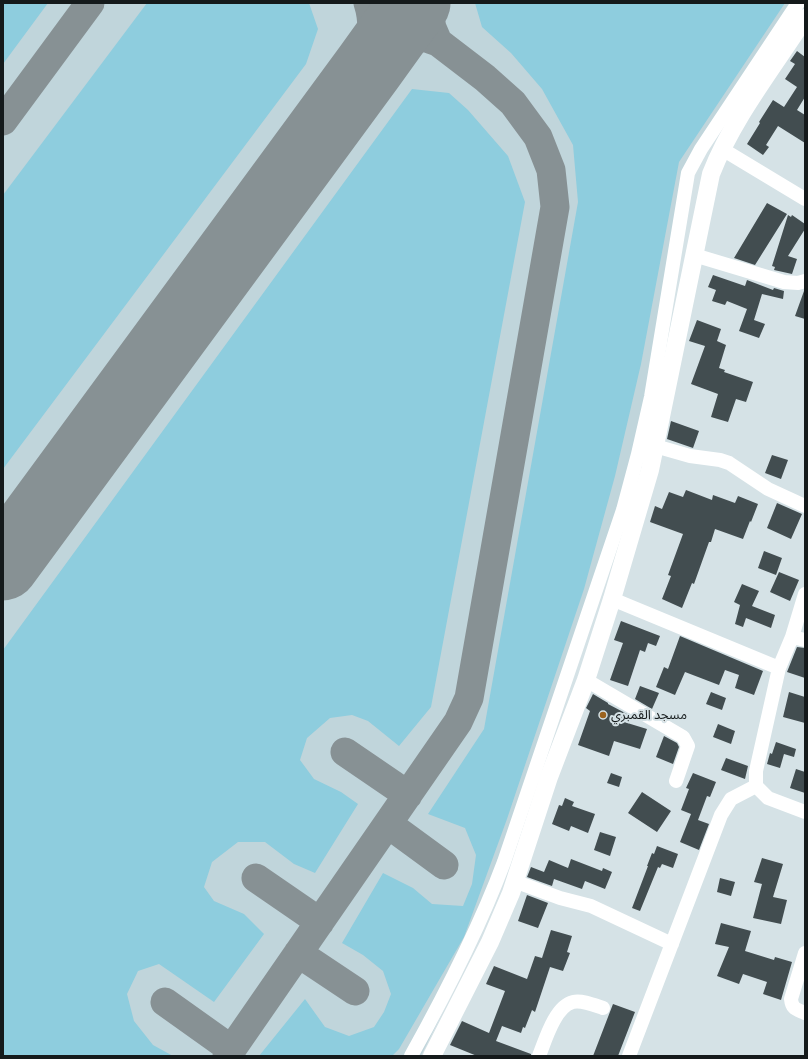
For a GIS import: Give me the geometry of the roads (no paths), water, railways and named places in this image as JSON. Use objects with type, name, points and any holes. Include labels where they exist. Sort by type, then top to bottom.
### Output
[{"type":"main road","points":[[432,1056],[490,942],[514,881],[549,777],[586,680],[612,599],[650,470],[711,174],[733,128],[805,18]]},
{"type":"street","points":[[411,1056],[467,951],[493,892],[507,855],[621,517],[652,397],[688,173],[701,149],[798,3]]},
{"type":"street","points":[[722,149],[805,199]]},
{"type":"street","points":[[694,255],[784,282],[798,283],[805,281]]},
{"type":"street","points":[[655,446],[690,456],[720,460],[729,463],[768,489],[805,506]]},
{"type":"street","points":[[805,594],[798,639],[779,668],[756,771],[756,786],[768,798],[805,812]]},
{"type":"street","points":[[612,599],[779,668]]},
{"type":"street","points":[[586,680],[683,737],[688,746],[676,782]]},
{"type":"street","points":[[629,1056],[722,815],[731,799],[756,786]]},
{"type":"street","points":[[514,881],[560,898],[591,906],[672,944]]},
{"type":"street","points":[[805,953],[791,999],[792,1005],[795,1009],[805,1013]]},
{"type":"street","points":[[539,1056],[553,1022],[563,1008],[571,1002],[603,1008]]},
{"type":"place","name":"مسجد القمبري","points":[[603,715]]}]
